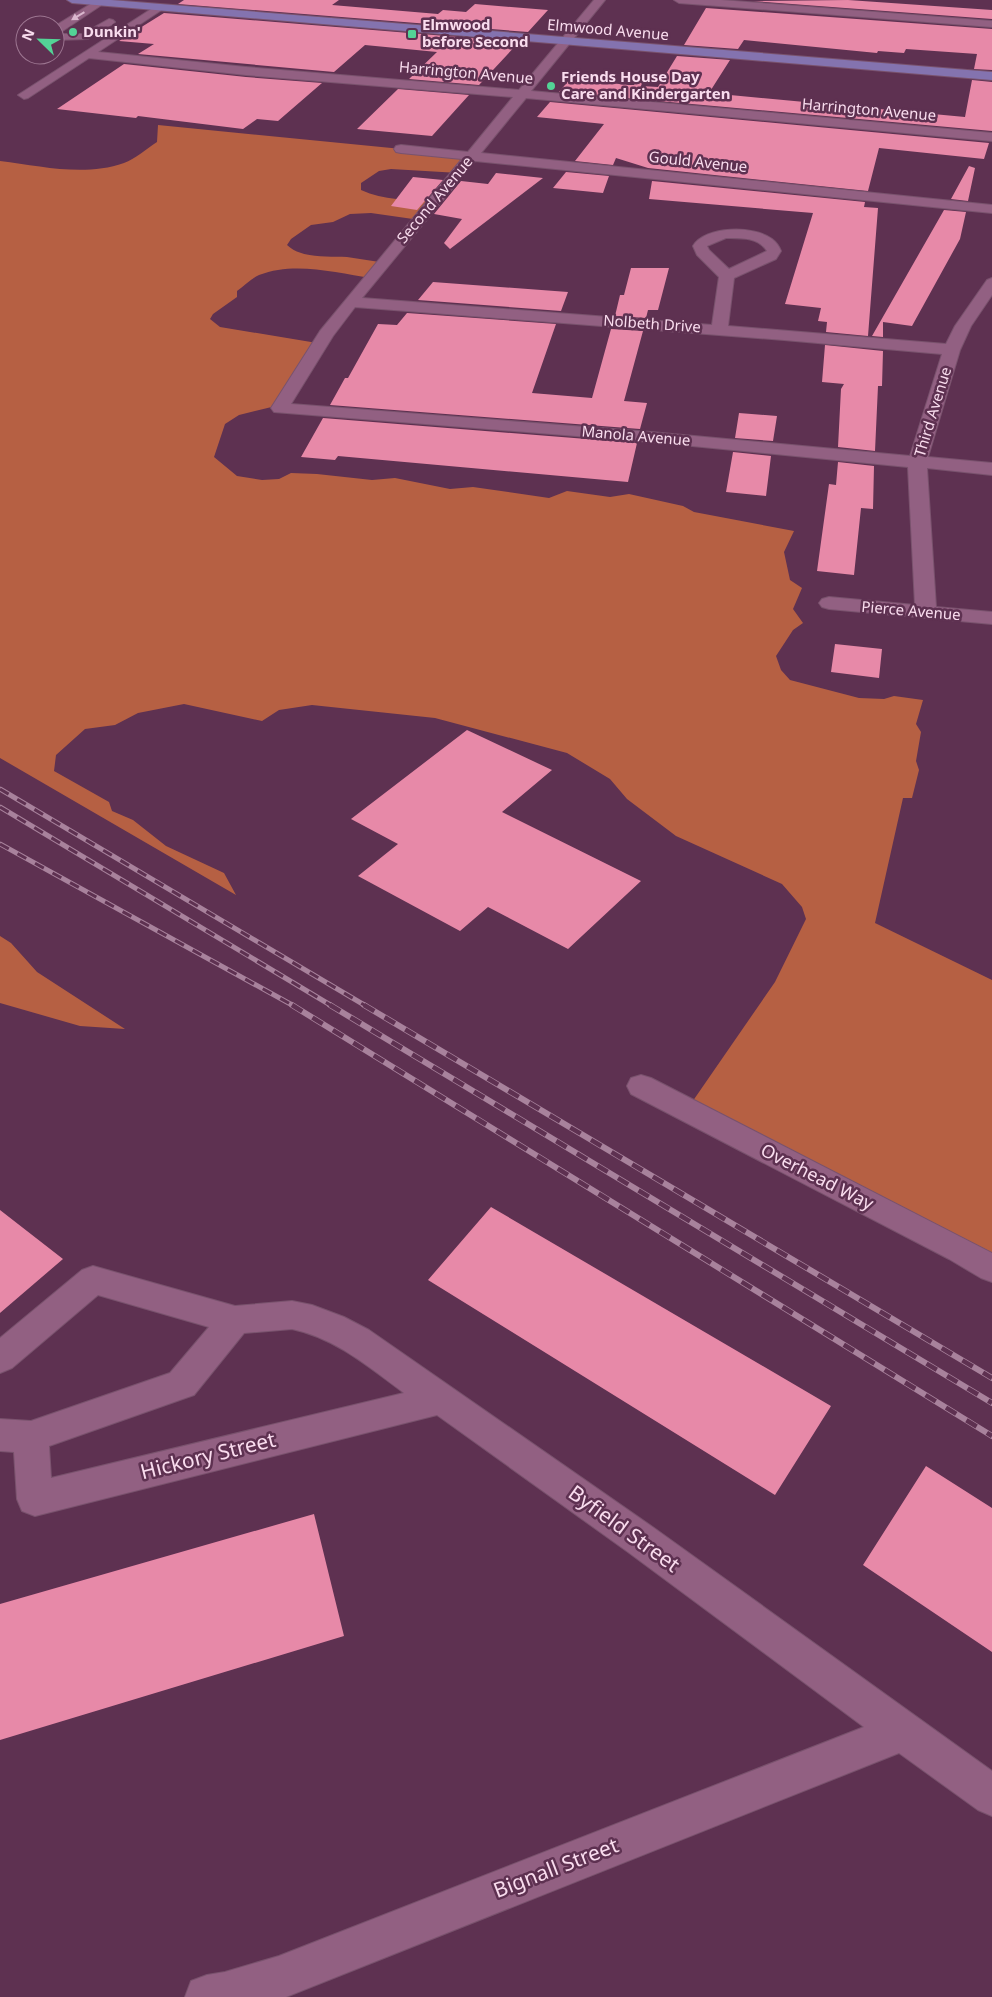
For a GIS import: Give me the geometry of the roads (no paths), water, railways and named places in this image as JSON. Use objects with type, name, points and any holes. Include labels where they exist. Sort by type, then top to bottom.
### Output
[{"type":"main road","name":"Elmwood Avenue","points":[[72,0],[992,76]]},
{"type":"street","name":"Second Avenue","points":[[280,408],[326,334],[350,302],[600,0]]},
{"type":"street","points":[[679,0],[992,24]]},
{"type":"street","points":[[65,24],[101,2]]},
{"type":"street","points":[[24,95],[159,7]]},
{"type":"street","points":[[96,18],[136,21]]},
{"type":"street","points":[[65,37],[84,37],[113,19]]},
{"type":"street","points":[[65,43],[100,46]]},
{"type":"street","name":"Harrington Avenue","points":[[87,54],[246,71],[523,94],[677,110],[992,137]]},
{"type":"street","name":"Gould Avenue","points":[[401,149],[992,209]]},
{"type":"street","points":[[719,330],[727,276]]},
{"type":"street","name":"Third Avenue","points":[[926,612],[916,462],[952,350],[963,326],[992,283]]},
{"type":"street","name":"Nolbeth Drive","points":[[350,302],[952,350]]},
{"type":"street","name":"Manola Avenue","points":[[280,408],[651,437],[992,469]]},
{"type":"street","name":"Pierce Avenue","points":[[829,603],[992,618]]},
{"type":"street","name":"Overhead Way","points":[[641,1086],[992,1268]]},
{"type":"street","points":[[0,1358],[93,1280],[235,1320],[182,1384],[15,1436]]},
{"type":"street","name":"Byfield Street","points":[[235,1320],[292,1315],[312,1319],[357,1340],[641,1540],[992,1796]]},
{"type":"street","name":"Hickory Street","points":[[15,1436],[35,1499],[440,1399]]},
{"type":"street","name":"Bignall Street","points":[[207,1997],[281,1987],[903,1732]]},
{"type":"railway","points":[[0,789],[366,1006]]},
{"type":"railway","points":[[0,807],[332,1006]]},
{"type":"railway","points":[[0,844],[294,1006]]},
{"type":"railway","points":[[292,1005],[992,1436]]},
{"type":"railway","points":[[330,1005],[992,1403]]},
{"type":"railway","points":[[364,1005],[992,1378]]},
{"type":"place","name":"Dunkin'","points":[[73,32]]},
{"type":"place","name":"Elmwood before Second","points":[[412,34]]},
{"type":"place","name":"Friends House Day Care and Kindergarten","points":[[551,86]]}]
